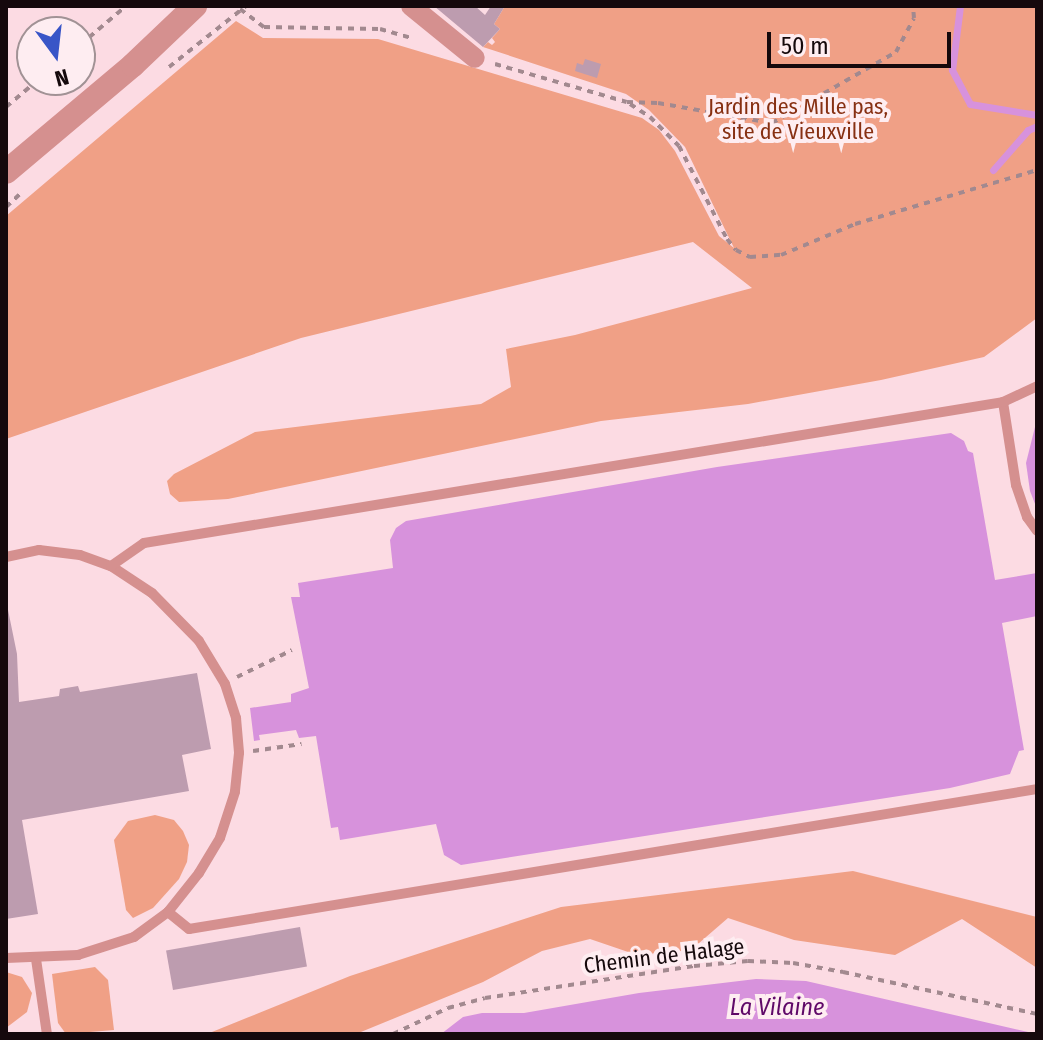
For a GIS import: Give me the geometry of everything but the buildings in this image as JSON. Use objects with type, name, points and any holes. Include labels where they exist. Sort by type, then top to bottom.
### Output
[{"type":"street","points":[[6,172],[133,65],[195,6]]},
{"type":"street","points":[[411,6],[475,58]]},
{"type":"lane","points":[[111,566],[144,543],[1003,402],[1037,386]]},
{"type":"lane","points":[[1003,402],[1016,485],[1027,517],[1037,531]]},
{"type":"lane","points":[[6,557],[39,550],[80,555],[111,566],[152,593],[199,641],[225,684],[236,718],[239,753],[235,792],[220,838],[199,873],[168,912],[134,937],[78,955],[6,958]]},
{"type":"lane","points":[[168,912],[189,929],[1037,789]]},
{"type":"lane","points":[[36,959],[47,1034]]},
{"type":"path","points":[[96,31],[126,6]]},
{"type":"path","points":[[475,58],[627,102],[772,123],[896,52],[914,18],[913,6]]},
{"type":"path","points":[[243,9],[264,27],[380,29],[421,41]]},
{"type":"path","points":[[627,102],[650,117],[679,146],[727,239],[736,250],[750,257],[781,255],[855,224],[1037,170]]},
{"type":"path","points":[[225,684],[292,650]]},
{"type":"path","points":[[239,753],[301,744]]},
{"type":"path","name":"Chemin de Halage","points":[[393,1034],[448,1008],[485,998],[748,961],[805,965],[1037,1014]]},
{"type":"green space","name":"Jardin des Mille pas, site de Vieuxville","points":[[505,6],[1037,6],[1037,318],[984,357],[881,380],[748,404],[601,421],[228,499],[179,502],[170,494],[167,481],[174,474],[255,432],[481,404],[511,387],[506,349],[575,335],[752,288],[693,242],[301,338],[6,439],[6,216],[236,21],[263,38],[378,39],[642,118],[659,130],[675,151],[719,236],[734,248],[685,147],[649,110],[626,94],[483,47],[488,42],[492,45],[495,42],[492,38],[500,29],[494,24]]},
{"type":"green space","points":[[155,815],[174,820],[183,831],[189,845],[187,862],[179,879],[153,908],[133,918],[126,910],[114,840],[128,821]]},
{"type":"green space","points":[[853,871],[1037,917],[1037,968],[962,919],[895,955],[794,940],[728,918],[691,950],[637,955],[590,939],[542,951],[483,982],[356,1034],[207,1034],[350,976],[561,907]]},
{"type":"green space","points":[[95,967],[108,980],[114,1030],[66,1034],[58,1023],[52,974]]},
{"type":"green space","points":[[6,972],[22,977],[32,993],[27,1012],[6,1028]]},
{"type":"water","points":[[1037,419],[1037,509],[1030,491],[1026,463]]},
{"type":"water","points":[[951,433],[964,441],[968,451],[973,453],[995,580],[1037,573],[1037,616],[1002,623],[1024,750],[1019,751],[1010,774],[950,788],[461,865],[444,855],[436,824],[340,840],[338,827],[331,828],[316,736],[299,738],[296,730],[259,735],[260,740],[254,741],[250,708],[291,702],[291,694],[309,688],[291,597],[300,597],[298,583],[393,568],[390,540],[396,528],[406,521],[717,467]]},
{"type":"water","name":"La Vilaine","points":[[756,979],[806,981],[1037,1034],[441,1034],[463,1017],[482,1013],[524,1013],[639,993]]},
{"type":"waterway","points":[[960,6],[952,70],[970,104],[1037,115]]},
{"type":"waterway","points":[[993,170],[1028,130],[1037,126]]}]
